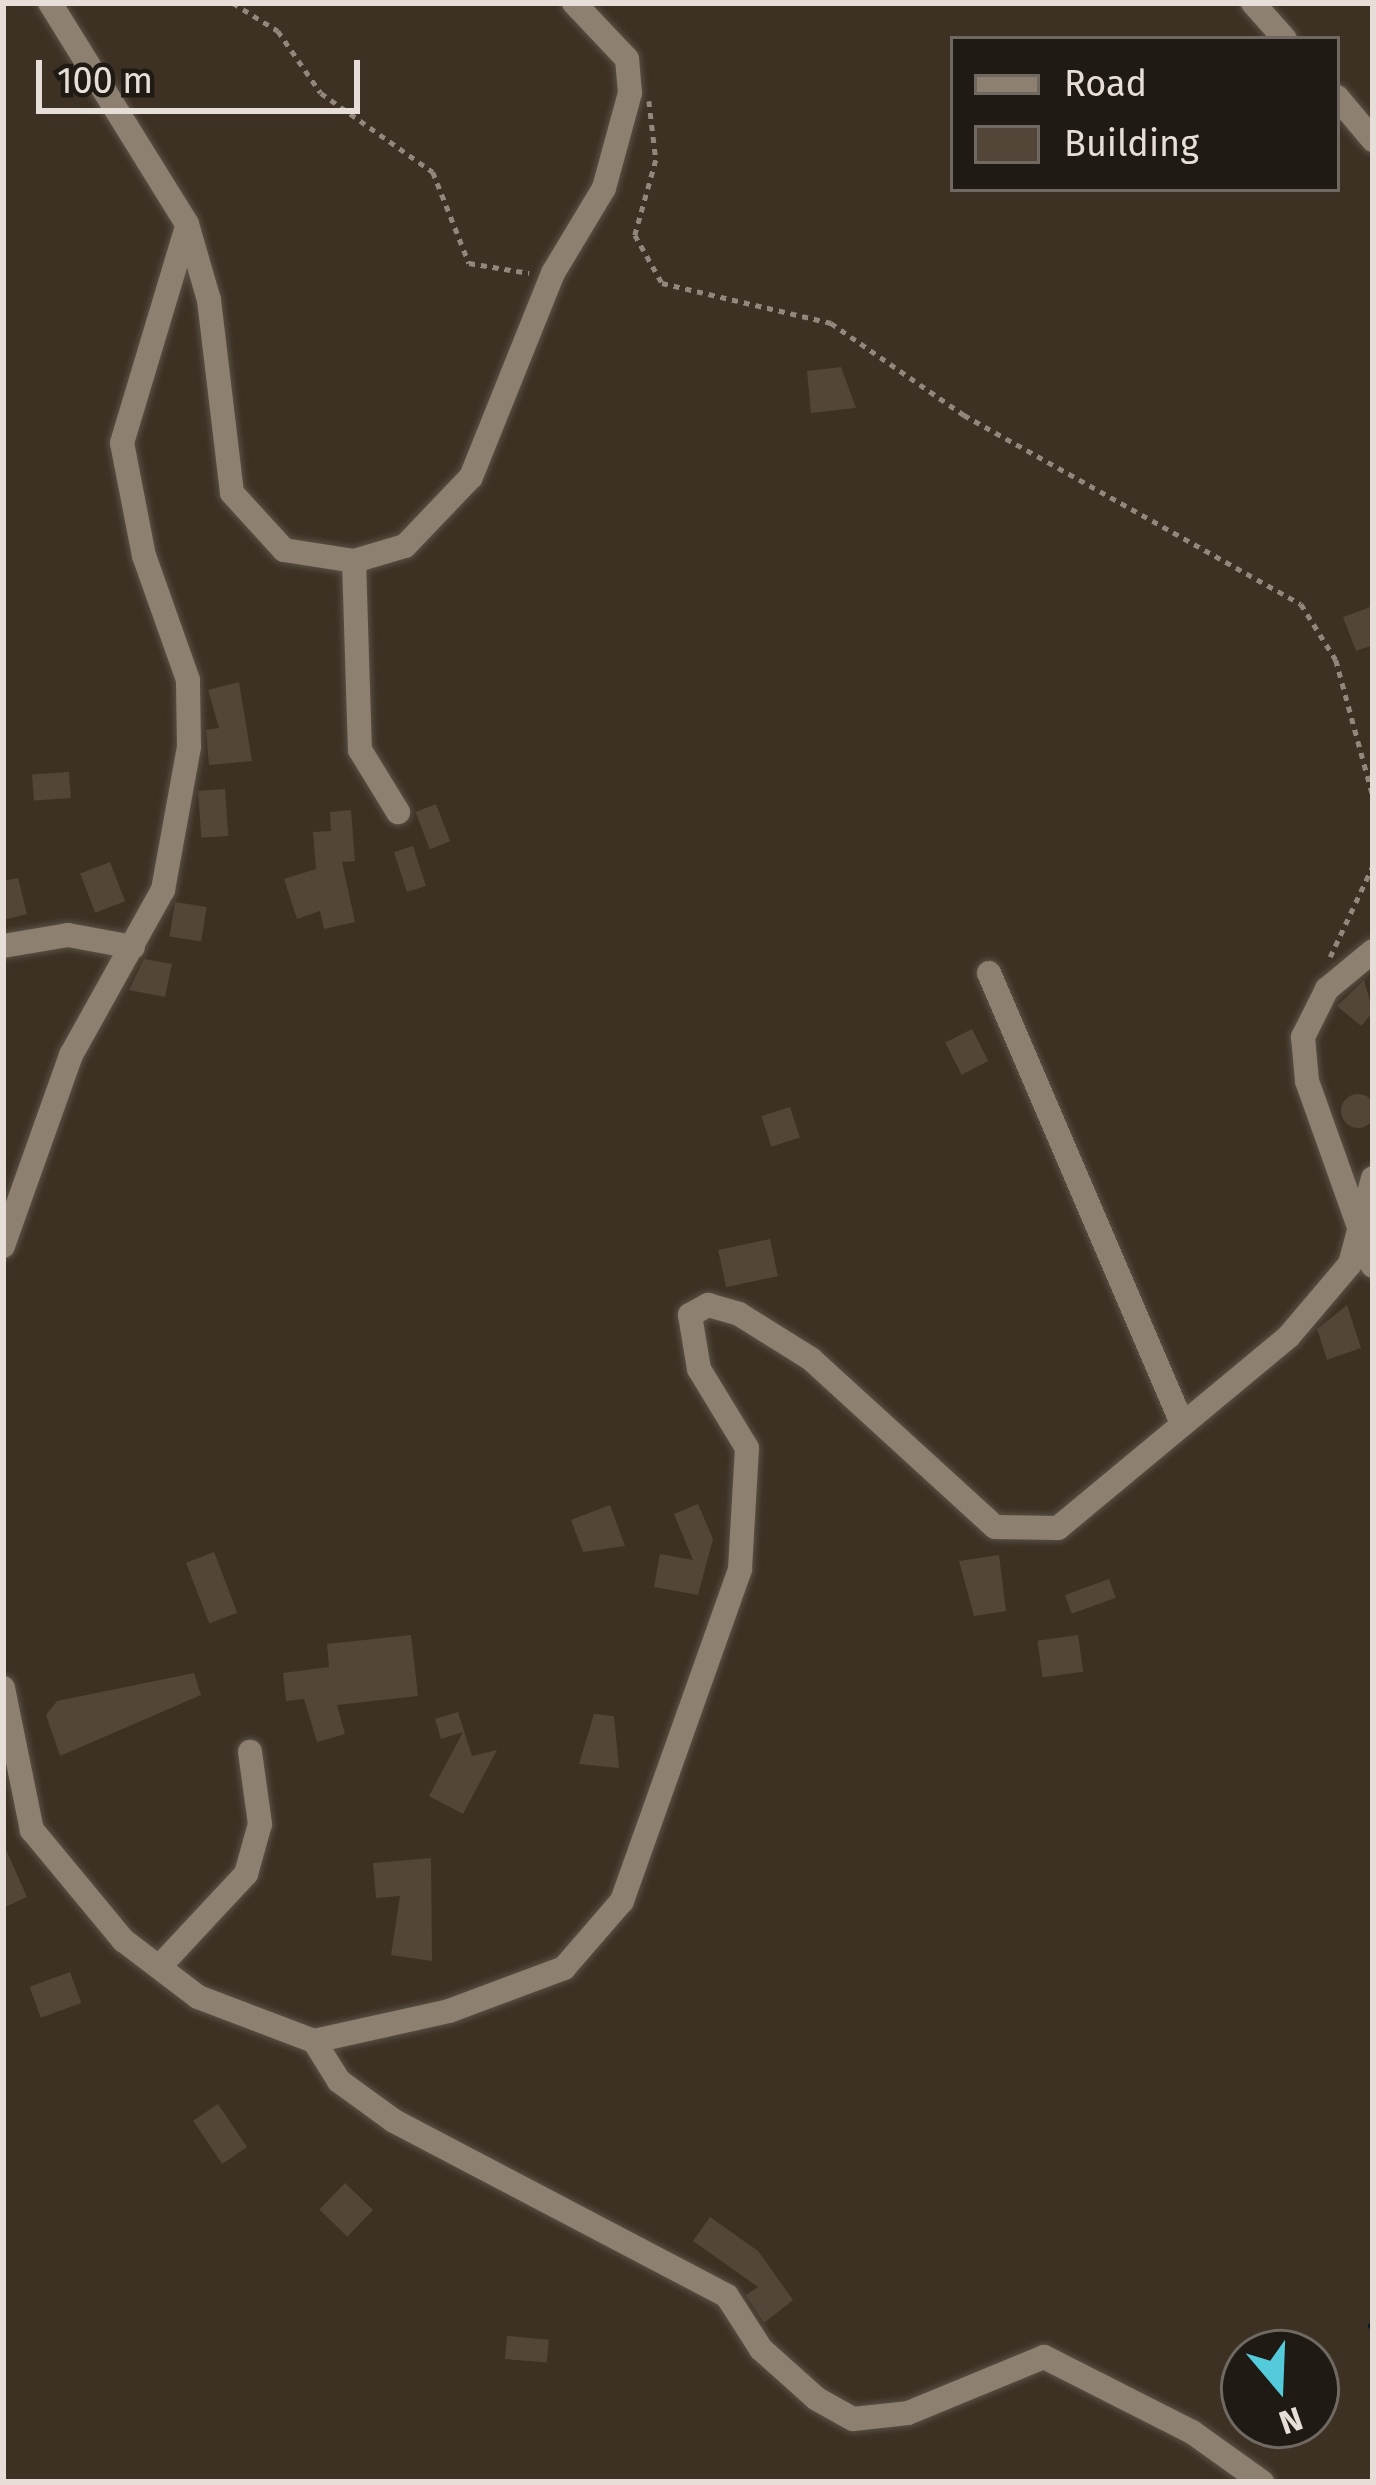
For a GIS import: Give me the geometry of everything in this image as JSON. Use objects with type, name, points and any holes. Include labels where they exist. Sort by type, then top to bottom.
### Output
[{"type":"street","points":[[50,3],[187,224],[209,300],[232,493],[284,550],[354,560],[406,546],[461,492],[553,273],[604,188],[630,93],[616,39],[574,3]]},
{"type":"street","points":[[1253,3],[1282,36]]},
{"type":"street","points":[[1340,101],[1373,140]]},
{"type":"street","points":[[3,1246],[71,1055],[163,890],[191,720],[132,507],[122,417],[187,224]]},
{"type":"street","points":[[354,560],[360,750],[398,812]]},
{"type":"street","points":[[3,946],[90,935],[133,947]]},
{"type":"street","points":[[1373,951],[1327,989],[1303,1037],[1307,1081],[1373,1266]]},
{"type":"street","points":[[989,973],[1183,1423]]},
{"type":"street","points":[[3,1688],[32,1830],[85,1906],[198,1997],[314,2042],[448,2011],[564,1968],[622,1900],[740,1569],[747,1448],[699,1370],[690,1315],[708,1305],[772,1332],[995,1527],[1024,1535],[1092,1510],[1183,1423],[1289,1336],[1361,1239],[1373,1178]]},
{"type":"street","points":[[161,1965],[246,1874],[260,1824],[250,1753]]},
{"type":"street","points":[[314,2042],[339,2081],[394,2121],[728,2296],[786,2376],[853,2419],[908,2413],[1044,2357],[1192,2432],[1262,2482]]},
{"type":"path","points":[[233,3],[278,31],[321,93],[434,172],[470,263],[553,273]]},
{"type":"path","points":[[645,94],[656,160],[635,236],[662,283],[831,323],[964,415],[1301,604],[1336,660],[1373,796]]},
{"type":"path","points":[[1327,989],[1344,912],[1373,865]]},
{"type":"building","points":[[841,367],[856,408],[811,413],[807,371]]},
{"type":"building","points":[[1373,606],[1373,645],[1356,651],[1343,617]]},
{"type":"building","points":[[239,682],[252,761],[209,765],[206,730],[219,728],[208,690]]},
{"type":"building","points":[[69,772],[71,798],[34,801],[32,775]]},
{"type":"building","points":[[225,789],[228,836],[201,838],[198,791]]},
{"type":"building","points":[[436,804],[450,841],[430,849],[415,812]]},
{"type":"building","points":[[351,810],[355,861],[342,862],[355,922],[324,929],[320,911],[297,919],[284,879],[316,869],[313,832],[331,831],[330,812]]},
{"type":"building","points":[[413,846],[426,886],[407,892],[394,852]]},
{"type":"building","points":[[110,862],[125,901],[95,913],[80,873]]},
{"type":"building","points":[[18,878],[27,914],[3,920],[3,881]]},
{"type":"building","points":[[175,902],[207,907],[201,942],[170,937]]},
{"type":"building","points":[[144,959],[172,964],[165,997],[129,990]]},
{"type":"building","points":[[1364,980],[1373,1012],[1361,1026],[1337,1006]]},
{"type":"building","points":[[972,1029],[988,1061],[962,1075],[945,1043]]},
{"type":"building","points":[[1358,1094],[1370,1099],[1375,1111],[1370,1123],[1358,1128],[1346,1123],[1341,1111],[1346,1099]]},
{"type":"building","points":[[790,1107],[800,1137],[771,1147],[761,1116]]},
{"type":"building","points":[[770,1239],[778,1276],[726,1287],[718,1250]]},
{"type":"building","points":[[1347,1305],[1361,1348],[1327,1360],[1317,1329]]},
{"type":"building","points":[[698,1504],[713,1539],[698,1595],[654,1587],[660,1554],[693,1560],[674,1514]]},
{"type":"building","points":[[610,1505],[625,1546],[583,1552],[571,1520]]},
{"type":"building","points":[[214,1552],[237,1613],[209,1623],[186,1563]]},
{"type":"building","points":[[999,1555],[1006,1611],[974,1616],[959,1561]]},
{"type":"building","points":[[1109,1579],[1116,1598],[1072,1614],[1065,1595]]},
{"type":"building","points":[[411,1635],[418,1696],[337,1705],[345,1734],[317,1742],[304,1699],[286,1701],[283,1673],[329,1667],[327,1644]]},
{"type":"building","points":[[1078,1635],[1083,1672],[1043,1677],[1037,1641]]},
{"type":"building","points":[[194,1673],[201,1695],[60,1756],[46,1715],[57,1701]]},
{"type":"building","points":[[458,1712],[472,1756],[497,1750],[463,1814],[429,1796],[463,1732],[441,1739],[435,1719]]},
{"type":"building","points":[[594,1714],[614,1716],[619,1768],[579,1764]]},
{"type":"building","points":[[3,1843],[27,1897],[3,1908]]},
{"type":"building","points":[[431,1858],[432,1961],[391,1955],[400,1896],[376,1898],[373,1863]]},
{"type":"building","points":[[70,1972],[81,2003],[41,2018],[30,1987]]},
{"type":"building","points":[[218,2104],[247,2147],[222,2164],[193,2121]]},
{"type":"building","points":[[345,2183],[373,2210],[347,2237],[319,2210]]},
{"type":"building","points":[[710,2217],[758,2251],[793,2300],[764,2323],[746,2295],[758,2287],[693,2241]]},
{"type":"building","points":[[507,2336],[549,2340],[547,2363],[505,2359]]}]
